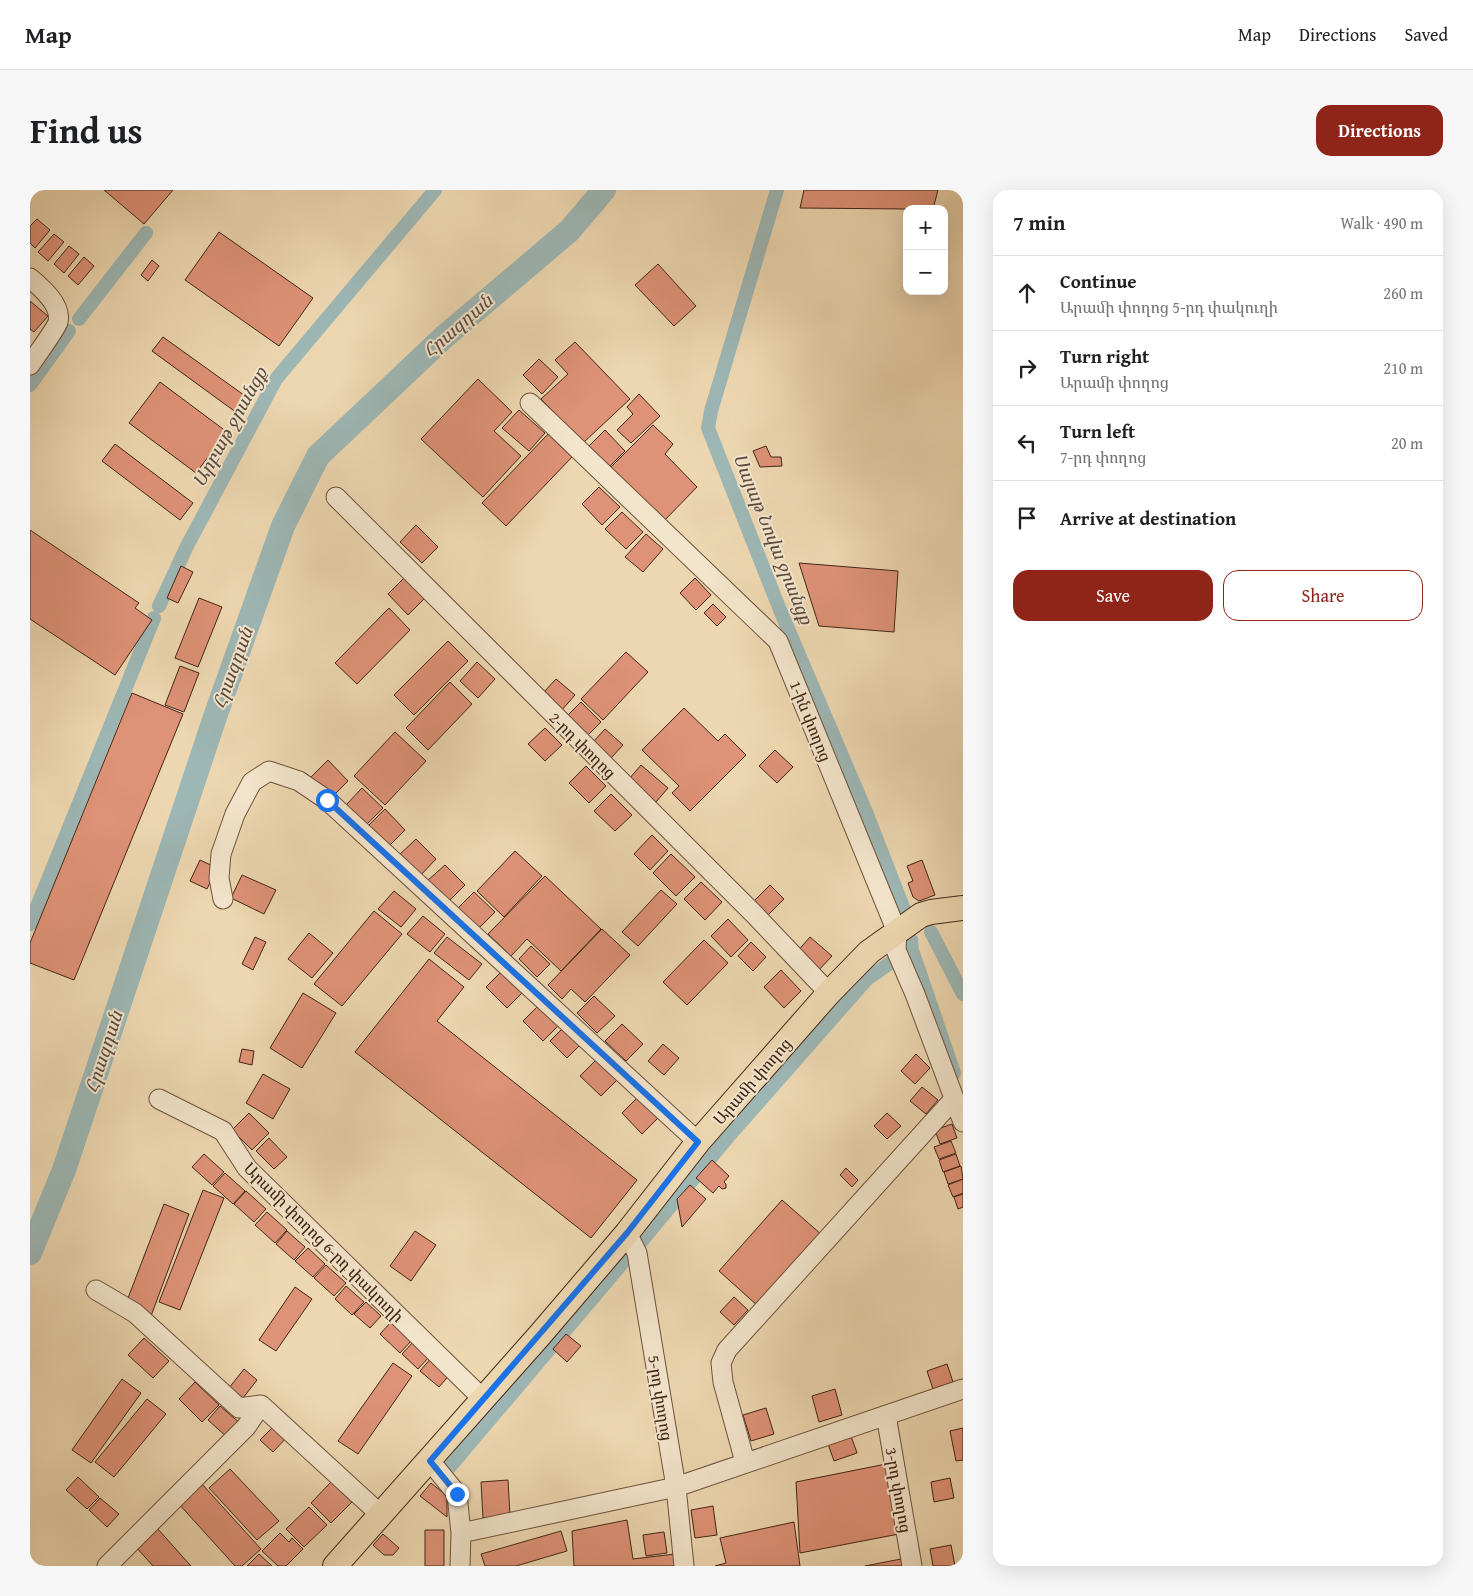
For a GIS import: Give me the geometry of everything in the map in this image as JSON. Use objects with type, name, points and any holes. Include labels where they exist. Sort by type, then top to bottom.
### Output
[{"type":"main road","name":"Արամի փողոց","points":[[335,1566],[540,1336],[627,1233],[698,1142],[829,993],[869,952],[921,916],[931,912],[963,908]]},
{"type":"street","points":[[30,278],[56,306],[58,323],[30,365]]},
{"type":"street","name":"1-ին փողոց","points":[[530,403],[778,641],[897,932],[896,950],[915,994],[963,1122]]},
{"type":"street","name":"2-րդ փողոց","points":[[336,496],[753,913],[829,993]]},
{"type":"street","points":[[223,899],[219,878],[221,854],[235,814],[252,782],[269,771],[299,781],[327,800],[698,1142]]},
{"type":"street","name":"Արամի փողոց 6-րդ փակուղի","points":[[158,1099],[223,1131],[247,1168],[483,1399]]},
{"type":"street","points":[[745,1462],[723,1382],[721,1363],[727,1350],[954,1099]]},
{"type":"street","name":"5-րդ փողոց","points":[[627,1233],[637,1253],[676,1487],[684,1566]]},
{"type":"street","points":[[96,1290],[135,1314],[239,1408],[261,1405]]},
{"type":"street","points":[[461,1533],[676,1487],[963,1389]]},
{"type":"street","points":[[261,1405],[381,1515]]},
{"type":"street","points":[[107,1566],[246,1427],[261,1405]]},
{"type":"street","name":"3-րդ փողոց","points":[[886,1415],[912,1566]]},
{"type":"street","points":[[430,1461],[457,1494],[461,1533],[460,1566]]},
{"type":"building","points":[[104,190],[173,190],[144,224]]},
{"type":"building","points":[[804,190],[938,190],[934,205],[903,205],[903,209],[800,208]]},
{"type":"building","points":[[37,219],[50,230],[35,248],[30,243],[30,226]]},
{"type":"building","points":[[219,232],[313,298],[279,346],[185,280]]},
{"type":"building","points":[[54,234],[64,242],[48,261],[38,252]]},
{"type":"building","points":[[69,246],[79,254],[64,273],[54,264]]},
{"type":"building","points":[[84,257],[94,266],[78,285],[68,276]]},
{"type":"building","points":[[152,260],[159,266],[148,281],[141,275]]},
{"type":"building","points":[[658,264],[696,306],[674,326],[635,285]]},
{"type":"building","points":[[30,301],[48,316],[34,332],[30,329]]},
{"type":"building","points":[[163,337],[248,398],[237,413],[152,351]]},
{"type":"building","points":[[575,342],[630,399],[583,443],[541,399],[568,374],[555,360]]},
{"type":"building","points":[[539,359],[558,377],[542,394],[523,375]]},
{"type":"building","points":[[478,379],[512,412],[494,431],[521,456],[483,497],[421,439]]},
{"type":"building","points":[[160,382],[227,432],[196,473],[129,423]]},
{"type":"building","points":[[639,394],[660,416],[631,443],[617,430],[633,414],[627,407]]},
{"type":"building","points":[[519,410],[545,433],[529,451],[502,428]]},
{"type":"building","points":[[653,425],[673,444],[665,454],[697,487],[661,524],[607,471]]},
{"type":"building","points":[[605,430],[625,451],[608,468],[588,447]]},
{"type":"building","points":[[548,434],[572,457],[506,526],[482,503]]},
{"type":"building","points":[[115,444],[193,503],[180,520],[102,461]]},
{"type":"building","points":[[766,446],[771,457],[781,457],[782,466],[760,467],[753,451]]},
{"type":"building","points":[[599,487],[620,507],[602,525],[582,504]]},
{"type":"building","points":[[622,512],[643,532],[626,549],[605,529]]},
{"type":"building","points":[[416,525],[438,547],[422,563],[400,542]]},
{"type":"building","points":[[30,530],[139,603],[135,608],[152,620],[115,675],[30,619]]},
{"type":"building","points":[[646,534],[663,549],[643,572],[625,557]]},
{"type":"building","points":[[799,563],[898,571],[894,632],[819,626]]},
{"type":"building","points":[[181,566],[193,572],[178,603],[167,598]]},
{"type":"building","points":[[405,577],[425,598],[408,615],[388,594]]},
{"type":"building","points":[[695,578],[711,595],[696,610],[680,593]]},
{"type":"building","points":[[199,598],[222,607],[198,667],[175,658]]},
{"type":"building","points":[[713,604],[726,617],[717,626],[704,613]]},
{"type":"building","points":[[389,608],[410,630],[357,684],[335,663]]},
{"type":"building","points":[[448,641],[468,661],[414,715],[394,695]]},
{"type":"building","points":[[626,652],[648,672],[603,720],[581,699]]},
{"type":"building","points":[[477,662],[495,679],[478,698],[460,681]]},
{"type":"building","points":[[180,666],[199,673],[184,712],[165,705]]},
{"type":"building","points":[[556,679],[575,695],[561,711],[542,694]]},
{"type":"building","points":[[450,682],[472,704],[428,750],[406,728]]},
{"type":"building","points":[[132,693],[183,714],[74,980],[30,963],[30,943]]},
{"type":"building","points":[[581,702],[601,722],[584,739],[564,719]]},
{"type":"building","points":[[684,708],[718,741],[725,734],[746,755],[690,811],[672,793],[679,786],[642,750]]},
{"type":"building","points":[[545,728],[562,745],[545,761],[528,744]]},
{"type":"building","points":[[605,729],[623,745],[611,758],[593,742]]},
{"type":"building","points":[[395,732],[426,761],[385,805],[354,776]]},
{"type":"building","points":[[775,750],[793,767],[777,783],[759,766]]},
{"type":"building","points":[[328,760],[348,781],[331,798],[311,777]]},
{"type":"building","points":[[641,765],[668,788],[656,802],[629,779]]},
{"type":"building","points":[[586,766],[606,786],[589,803],[569,783]]},
{"type":"building","points":[[362,788],[383,808],[366,825],[346,805]]},
{"type":"building","points":[[611,794],[632,815],[615,831],[594,811]]},
{"type":"building","points":[[385,809],[405,830],[388,847],[368,826]]},
{"type":"building","points":[[652,835],[668,851],[650,870],[634,854]]},
{"type":"building","points":[[416,839],[436,859],[419,877],[398,856]]},
{"type":"building","points":[[515,851],[542,876],[504,917],[477,891]]},
{"type":"building","points":[[671,854],[695,877],[676,896],[653,873]]},
{"type":"building","points":[[200,860],[217,868],[207,889],[190,881]]},
{"type":"building","points":[[922,860],[935,895],[919,901],[913,897],[908,883],[913,881],[907,866]]},
{"type":"building","points":[[445,865],[465,885],[448,902],[427,881]]},
{"type":"building","points":[[242,875],[276,890],[264,914],[231,898]]},
{"type":"building","points":[[545,876],[601,929],[561,971],[527,939],[511,956],[488,934]]},
{"type":"building","points":[[701,882],[722,902],[705,920],[684,899]]},
{"type":"building","points":[[770,885],[784,899],[768,915],[754,901]]},
{"type":"building","points":[[661,890],[677,904],[638,946],[622,932]]},
{"type":"building","points":[[394,891],[416,909],[401,927],[378,909]]},
{"type":"building","points":[[474,892],[495,912],[478,929],[457,909]]},
{"type":"building","points":[[374,911],[402,934],[342,1006],[314,984]]},
{"type":"building","points":[[423,916],[445,934],[430,952],[407,934]]},
{"type":"building","points":[[728,919],[748,940],[731,957],[711,936]]},
{"type":"building","points":[[602,929],[630,955],[585,1002],[571,989],[562,999],[548,985]]},
{"type":"building","points":[[309,933],[333,953],[312,978],[288,959]]},
{"type":"building","points":[[255,937],[266,942],[253,970],[242,964]]},
{"type":"building","points":[[447,937],[482,964],[469,980],[434,953]]},
{"type":"building","points":[[810,937],[832,956],[816,973],[795,954]]},
{"type":"building","points":[[704,940],[728,963],[687,1005],[663,982]]},
{"type":"building","points":[[751,942],[766,957],[753,971],[738,956]]},
{"type":"building","points":[[531,946],[550,964],[537,977],[519,959]]},
{"type":"building","points":[[429,959],[464,987],[437,1021],[637,1180],[591,1238],[355,1052]]},
{"type":"building","points":[[503,970],[524,991],[507,1008],[486,987]]},
{"type":"building","points":[[781,970],[801,991],[784,1008],[764,987]]},
{"type":"building","points":[[303,993],[336,1013],[302,1068],[270,1048]]},
{"type":"building","points":[[594,996],[615,1016],[597,1033],[577,1013]]},
{"type":"building","points":[[540,1004],[560,1024],[543,1041],[523,1021]]},
{"type":"building","points":[[622,1024],[643,1044],[626,1061],[605,1041]]},
{"type":"building","points":[[563,1028],[580,1045],[567,1058],[550,1041]]},
{"type":"building","points":[[663,1044],[679,1058],[664,1075],[648,1061]]},
{"type":"building","points":[[242,1049],[254,1051],[252,1065],[239,1062]]},
{"type":"building","points":[[916,1054],[930,1068],[915,1084],[901,1071]]},
{"type":"building","points":[[597,1059],[618,1079],[601,1096],[580,1076]]},
{"type":"building","points":[[263,1074],[290,1089],[273,1119],[246,1103]]},
{"type":"building","points":[[922,1087],[938,1100],[926,1114],[910,1101]]},
{"type":"building","points":[[639,1096],[659,1117],[642,1134],[622,1113]]},
{"type":"building","points":[[249,1113],[269,1133],[252,1150],[232,1130]]},
{"type":"building","points":[[887,1113],[901,1126],[887,1139],[874,1126]]},
{"type":"building","points":[[952,1124],[957,1138],[940,1144],[935,1130]]},
{"type":"building","points":[[269,1138],[287,1157],[274,1169],[256,1151]]},
{"type":"building","points":[[951,1141],[956,1153],[939,1159],[934,1147]]},
{"type":"building","points":[[204,1154],[224,1172],[212,1185],[192,1167]]},
{"type":"building","points":[[956,1154],[960,1166],[943,1172],[939,1160]]},
{"type":"building","points":[[712,1160],[729,1176],[724,1182],[726,1188],[722,1189],[719,1186],[713,1193],[696,1178]]},
{"type":"building","points":[[961,1166],[963,1179],[948,1184],[944,1172]]},
{"type":"building","points":[[846,1168],[858,1180],[852,1187],[840,1175]]},
{"type":"building","points":[[225,1173],[245,1191],[233,1204],[213,1186]]},
{"type":"building","points":[[963,1179],[963,1193],[953,1197],[948,1185]]},
{"type":"building","points":[[690,1185],[706,1199],[682,1227],[677,1199]]},
{"type":"building","points":[[203,1190],[224,1198],[180,1310],[159,1302]]},
{"type":"building","points":[[246,1191],[266,1209],[254,1222],[234,1204]]},
{"type":"building","points":[[963,1194],[963,1207],[958,1209],[954,1197]]},
{"type":"building","points":[[782,1200],[822,1235],[759,1307],[719,1271]]},
{"type":"building","points":[[164,1204],[189,1214],[151,1316],[125,1306]]},
{"type":"building","points":[[267,1212],[287,1230],[275,1243],[255,1225]]},
{"type":"building","points":[[287,1231],[305,1247],[294,1260],[276,1244]]},
{"type":"building","points":[[415,1231],[436,1245],[411,1281],[390,1266]]},
{"type":"building","points":[[308,1248],[325,1264],[313,1277],[295,1261]]},
{"type":"building","points":[[326,1265],[346,1283],[334,1296],[314,1278]]},
{"type":"building","points":[[346,1286],[364,1302],[352,1315],[335,1299]]},
{"type":"building","points":[[295,1287],[312,1299],[276,1351],[259,1340]]},
{"type":"building","points":[[734,1297],[748,1310],[734,1325],[720,1312]]},
{"type":"building","points":[[366,1302],[381,1316],[370,1328],[354,1314]]},
{"type":"building","points":[[392,1321],[412,1340],[400,1353],[380,1334]]},
{"type":"building","points":[[566,1334],[581,1346],[567,1362],[553,1349]]},
{"type":"building","points":[[144,1338],[169,1361],[153,1378],[128,1355]]},
{"type":"building","points":[[414,1341],[430,1356],[418,1369],[402,1354]]},
{"type":"building","points":[[432,1357],[451,1373],[439,1387],[420,1371]]},
{"type":"building","points":[[393,1363],[412,1376],[358,1454],[338,1441]]},
{"type":"building","points":[[947,1364],[953,1382],[933,1389],[927,1371]]},
{"type":"building","points":[[244,1369],[257,1380],[243,1398],[229,1388]]},
{"type":"building","points":[[122,1379],[141,1393],[91,1463],[72,1450]]},
{"type":"building","points":[[195,1382],[219,1405],[202,1422],[179,1399]]},
{"type":"building","points":[[835,1389],[842,1415],[819,1422],[812,1396]]},
{"type":"building","points":[[147,1399],[166,1414],[114,1477],[95,1462]]},
{"type":"building","points":[[220,1406],[241,1424],[228,1438],[208,1420]]},
{"type":"building","points":[[766,1408],[774,1434],[751,1441],[743,1415]]},
{"type":"building","points":[[277,1423],[289,1435],[273,1452],[260,1440]]},
{"type":"building","points":[[963,1428],[963,1460],[956,1461],[950,1431]]},
{"type":"building","points":[[851,1436],[857,1453],[834,1461],[828,1444]]},
{"type":"building","points":[[886,1464],[899,1534],[800,1553],[796,1482]]},
{"type":"building","points":[[230,1469],[279,1521],[257,1540],[209,1488]]},
{"type":"building","points":[[78,1477],[99,1497],[87,1509],[66,1490]]},
{"type":"building","points":[[950,1478],[954,1498],[934,1502],[931,1482]]},
{"type":"building","points":[[508,1480],[510,1516],[483,1518],[481,1482]]},
{"type":"building","points":[[331,1482],[352,1502],[331,1523],[311,1503]]},
{"type":"building","points":[[201,1483],[261,1549],[242,1566],[235,1566],[178,1503]]},
{"type":"building","points":[[431,1483],[447,1496],[447,1517],[420,1496]]},
{"type":"building","points":[[100,1498],[119,1514],[107,1527],[89,1510]]},
{"type":"building","points":[[713,1506],[717,1535],[695,1538],[691,1510]]},
{"type":"building","points":[[309,1507],[327,1525],[304,1547],[286,1529]]},
{"type":"building","points":[[627,1520],[633,1559],[675,1554],[676,1566],[574,1566],[572,1531]]},
{"type":"building","points":[[794,1522],[800,1566],[715,1566],[726,1563],[720,1538]]},
{"type":"building","points":[[157,1528],[191,1566],[153,1566],[136,1547]]},
{"type":"building","points":[[425,1530],[444,1530],[444,1566],[425,1566]]},
{"type":"building","points":[[561,1531],[567,1551],[516,1566],[485,1566],[481,1554]]},
{"type":"building","points":[[664,1532],[667,1553],[646,1556],[643,1535]]},
{"type":"building","points":[[280,1533],[289,1542],[292,1538],[303,1549],[286,1566],[278,1566],[262,1551]]},
{"type":"building","points":[[383,1534],[399,1548],[393,1555],[384,1555],[373,1545]]},
{"type":"building","points":[[951,1545],[955,1566],[933,1566],[930,1549]]},
{"type":"building","points":[[259,1554],[272,1566],[247,1566]]},
{"type":"building","points":[[901,1559],[902,1566],[865,1566]]},
{"type":"waterway","name":"Արբաթ ջրանցք","points":[[159,606],[187,546],[276,379],[435,190]]},
{"type":"waterway","name":"Հրազդան","points":[[30,1253],[64,1170],[216,714],[283,526],[318,456],[444,337],[569,231],[604,190]]},
{"type":"waterway","name":"Սայաթ Նովա ջրանցք","points":[[777,190],[711,411],[708,428],[780,610],[866,812],[905,912]]},
{"type":"waterway","points":[[79,319],[146,233]]},
{"type":"waterway","points":[[30,385],[69,331]]},
{"type":"waterway","name":"Արբաթ ջրանցք","points":[[30,924],[154,618]]},
{"type":"waterway","name":"Սայաթ Նովա ջրանցք","points":[[931,932],[963,994]]},
{"type":"waterway","name":"Սայաթ Նովա ջրանցք","points":[[911,940],[912,950],[954,1073]]},
{"type":"waterway","points":[[640,1243],[728,1137],[867,979],[896,959]]},
{"type":"waterway","points":[[448,1469],[630,1254]]},
{"type":"route","points":[[327,800],[698,1142],[627,1233],[540,1336],[430,1461],[457,1494]]}]
